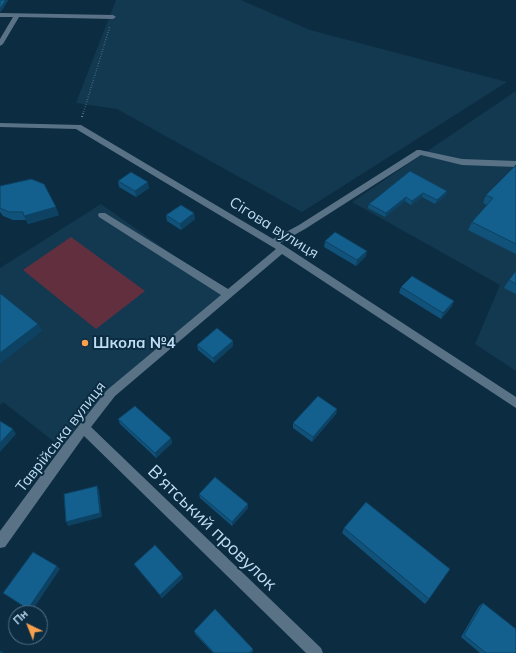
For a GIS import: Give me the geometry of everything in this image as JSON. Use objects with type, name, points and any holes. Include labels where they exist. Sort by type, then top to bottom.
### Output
[{"type":"street","points":[[0,15],[113,17]]},
{"type":"street","points":[[0,44],[17,15]]},
{"type":"street","name":"Сігова вулиця","points":[[0,125],[78,127],[273,243],[516,403]]},
{"type":"street","points":[[273,243],[302,227],[420,152],[462,162],[516,164]]},
{"type":"street","points":[[102,215],[228,294]]},
{"type":"street","name":"Таврійська вулиця","points":[[0,542],[111,393],[282,249]]},
{"type":"street","name":"В’ятський провулок","points":[[84,428],[316,653]]},
{"type":"path","points":[[78,127],[113,17]]},
{"type":"shaded area","points":[[116,0],[241,0],[310,30],[507,82],[302,212],[117,109],[76,103]]},
{"type":"shaded area","points":[[516,91],[516,371],[475,344],[500,285],[352,202]]},
{"type":"shaded area","name":"Школа №4","points":[[101,204],[228,294],[111,393],[66,451],[3,402],[0,405],[0,268]]},
{"type":"shaded area","points":[[71,237],[145,291],[96,329],[23,270]]},
{"type":"building","points":[[0,0],[6,0],[0,9]]},
{"type":"building","points":[[516,165],[516,244],[472,222],[493,198],[486,195]]},
{"type":"building","points":[[410,171],[447,191],[437,200],[423,193],[412,201],[406,197],[386,213],[369,204]]},
{"type":"building","points":[[131,172],[148,182],[135,191],[118,181]]},
{"type":"building","points":[[31,179],[44,184],[56,207],[24,216],[23,212],[9,212],[0,208],[0,186]]},
{"type":"building","points":[[181,205],[194,213],[180,224],[166,215]]},
{"type":"building","points":[[335,232],[367,251],[357,260],[325,241]]},
{"type":"building","points":[[516,271],[516,284],[509,280]]},
{"type":"building","points":[[412,276],[454,301],[443,313],[401,287]]},
{"type":"building","points":[[1,294],[38,324],[0,353],[0,295]]},
{"type":"building","points":[[217,328],[233,341],[213,358],[197,345]]},
{"type":"building","points":[[318,396],[337,409],[313,437],[293,423]]},
{"type":"building","points":[[135,406],[171,438],[155,453],[118,419]]},
{"type":"building","points":[[0,421],[13,429],[0,443]]},
{"type":"building","points":[[215,477],[248,504],[232,522],[199,494]]},
{"type":"building","points":[[97,486],[100,513],[66,522],[64,494]]},
{"type":"building","points":[[366,502],[450,569],[429,599],[344,528]]},
{"type":"building","points":[[155,545],[182,574],[160,595],[134,564]]},
{"type":"building","points":[[33,552],[57,566],[31,605],[22,605],[3,593]]},
{"type":"building","points":[[483,603],[516,629],[516,653],[486,653],[464,635]]},
{"type":"building","points":[[215,609],[253,649],[249,653],[214,653],[194,631]]},
{"type":"place","name":"Школа №4","points":[[85,343]]}]
